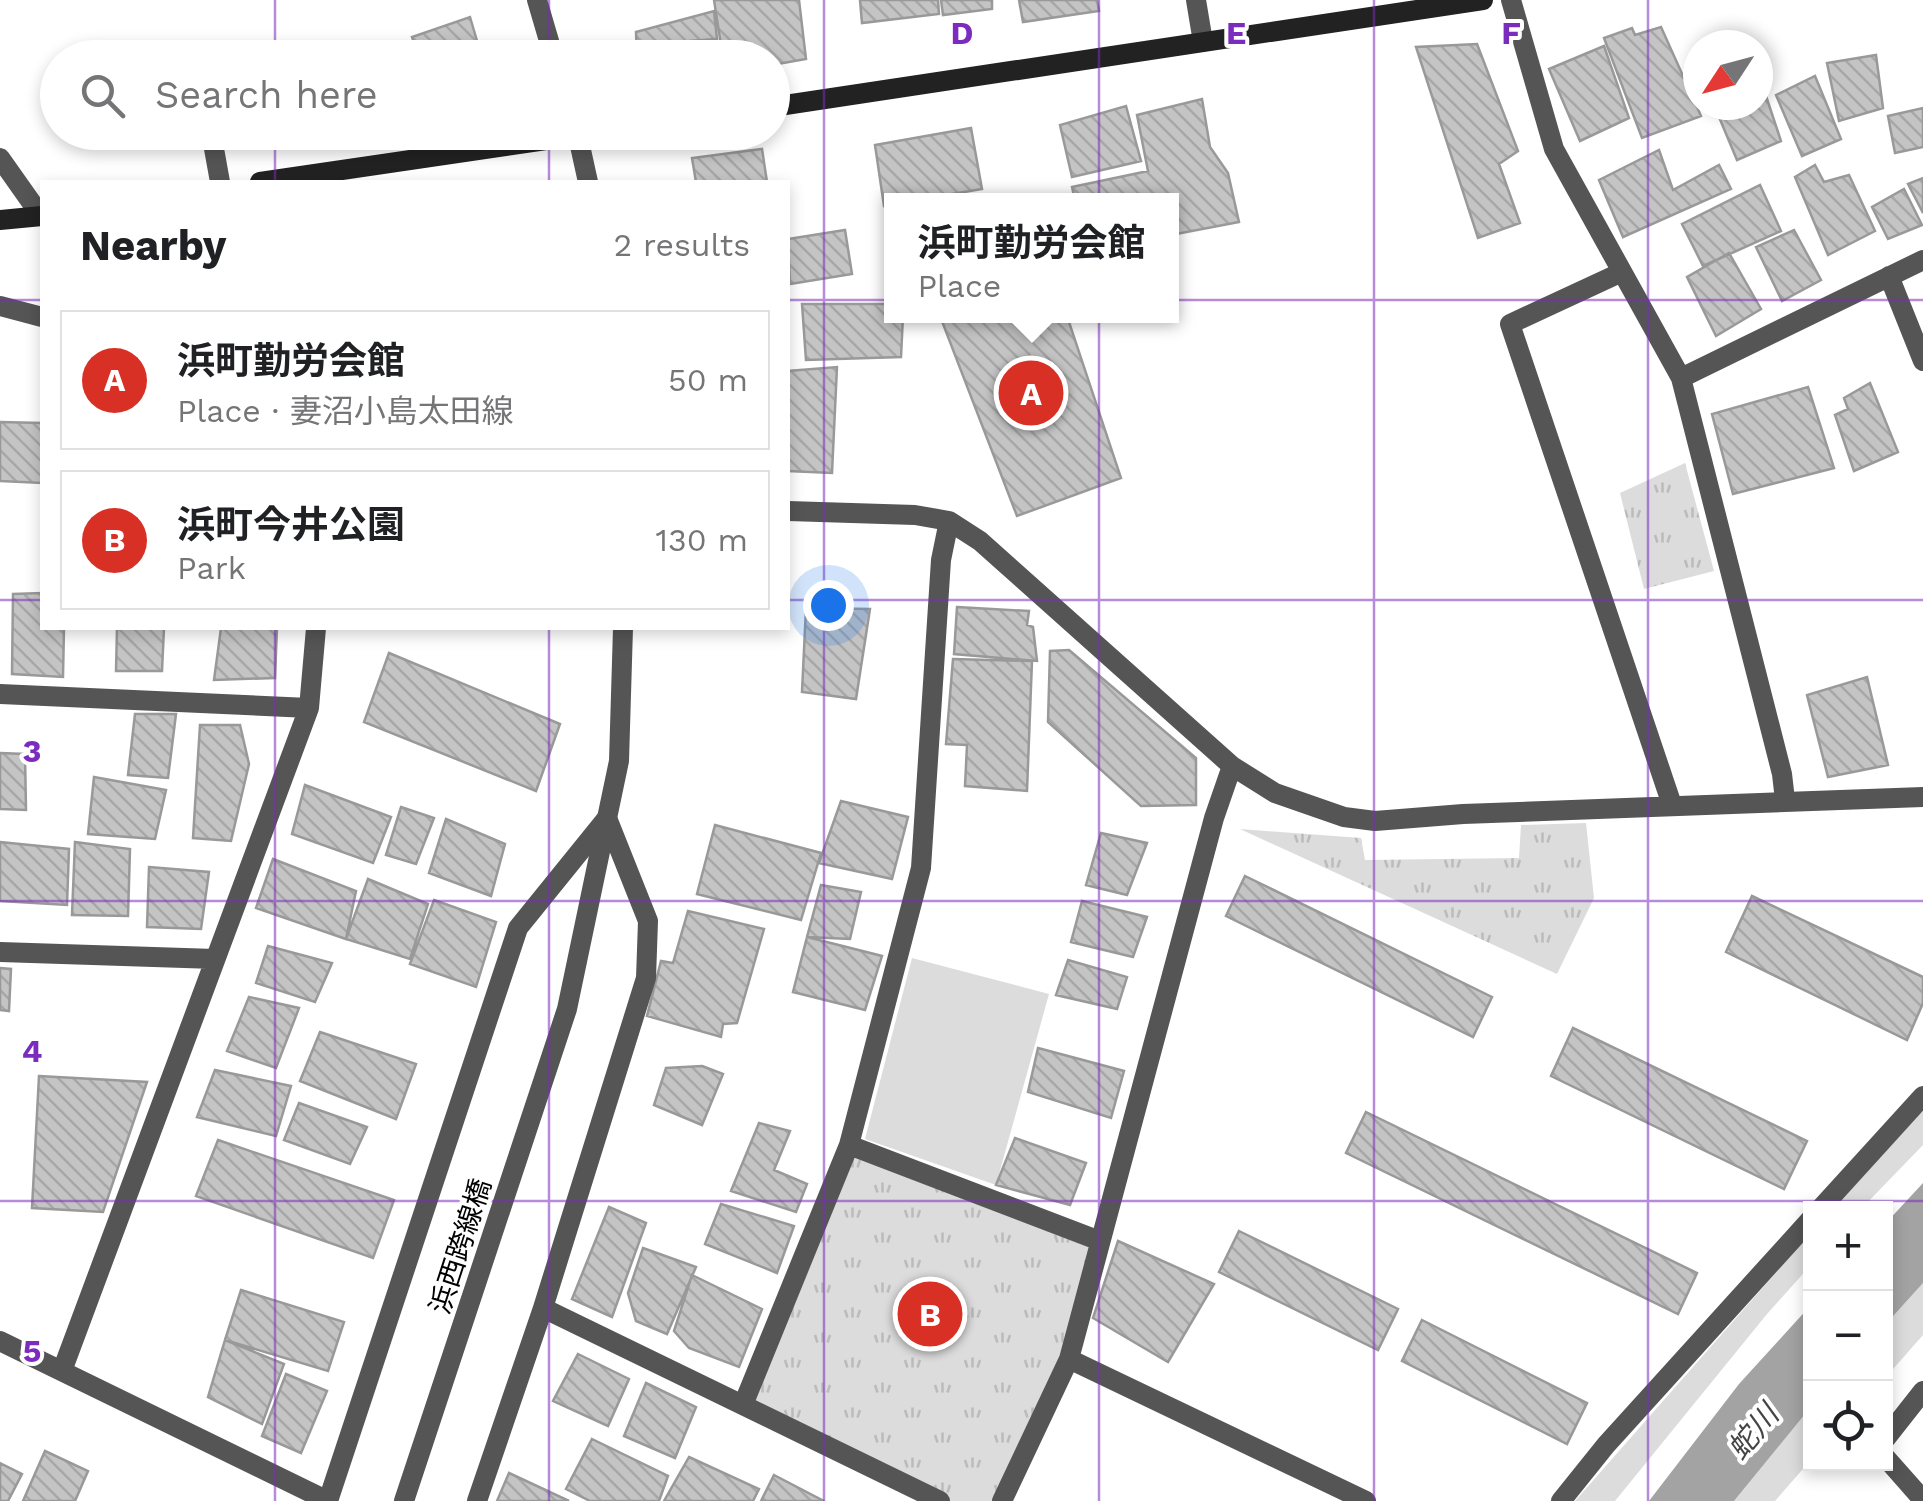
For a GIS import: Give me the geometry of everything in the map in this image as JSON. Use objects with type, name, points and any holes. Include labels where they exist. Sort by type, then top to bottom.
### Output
[{"type":"main road","points":[[790,104],[1482,0]]},
{"type":"main road","points":[[273,180],[472,150]]},
{"type":"main road","points":[[0,220],[40,216]]},
{"type":"street","points":[[537,0],[549,40]]},
{"type":"street","points":[[1196,0],[1203,42]]},
{"type":"street","points":[[1511,0],[1554,148],[1681,378],[1778,754],[1785,800]]},
{"type":"street","points":[[214,150],[220,180]]},
{"type":"street","points":[[581,150],[588,180]]},
{"type":"street","points":[[0,158],[40,213]]},
{"type":"street","points":[[1681,378],[1923,260]]},
{"type":"street","points":[[1622,272],[1510,324],[1672,805]]},
{"type":"street","points":[[1890,276],[1923,362]]},
{"type":"street","points":[[0,306],[40,316]]},
{"type":"street","points":[[790,511],[915,514],[949,520],[980,541],[1232,766],[1274,793],[1344,817],[1375,822],[1463,814],[1923,798]]},
{"type":"street","points":[[743,1405],[849,1144],[921,868],[941,560],[949,520]]},
{"type":"street","points":[[62,1371],[309,708],[316,630]]},
{"type":"street","name":"浜西跨線橋","points":[[404,1501],[568,1009],[618,761],[623,630]]},
{"type":"street","points":[[0,694],[309,708]]},
{"type":"street","points":[[1002,1501],[1069,1359],[1214,818],[1232,766]]},
{"type":"street","points":[[0,1341],[328,1501],[518,928],[607,818],[648,921],[646,978],[477,1501]]},
{"type":"street","points":[[0,952],[215,959]]},
{"type":"street","points":[[1827,1201],[1923,1096]]},
{"type":"street","points":[[849,1144],[1100,1241]]},
{"type":"street","points":[[1561,1501],[1606,1445],[1803,1228]]},
{"type":"street","points":[[542,1308],[940,1501]]},
{"type":"street","points":[[1069,1359],[1366,1501]]},
{"type":"street","points":[[1893,1429],[1923,1391]]},
{"type":"street","points":[[1893,1466],[1923,1500]]},
{"type":"green space","points":[[1685,463],[1714,571],[1644,589],[1620,493]]},
{"type":"green space","points":[[1586,823],[1594,898],[1557,974],[1240,829],[1361,838],[1365,860],[1519,858],[1521,825]]},
{"type":"green space","points":[[912,958],[1049,994],[996,1185],[865,1139]]},
{"type":"green space","points":[[1923,1111],[1923,1145],[1869,1201],[1839,1201]]},
{"type":"green space","points":[[849,1145],[1100,1241],[1069,1359],[1002,1501],[940,1501],[743,1405]]},
{"type":"green space","points":[[1803,1242],[1803,1274],[1615,1501],[1575,1501]]},
{"type":"green space","points":[[1923,1283],[1923,1335],[1893,1369],[1893,1316]]},
{"type":"green space","points":[[1803,1417],[1803,1469],[1775,1501],[1734,1501]]},
{"type":"water","points":[[1923,1183],[1923,1283],[1893,1316],[1893,1291],[1893,1215]]},
{"type":"water","name":"蛇川","points":[[1803,1314],[1803,1417],[1734,1501],[1649,1501],[1739,1384]]},
{"type":"building","points":[[714,0],[799,0],[806,59],[790,62],[790,40],[720,40]]},
{"type":"building","points":[[860,0],[938,0],[939,14],[862,23]]},
{"type":"building","points":[[941,0],[992,0],[992,9],[943,15]]},
{"type":"building","points":[[1019,0],[1097,0],[1099,11],[1023,22]]},
{"type":"building","points":[[714,11],[717,39],[636,40],[636,32]]},
{"type":"building","points":[[470,17],[477,40],[413,40],[412,37]]},
{"type":"building","points":[[1661,27],[1683,76],[1683,120],[1690,120],[1642,138],[1604,38],[1632,28],[1635,35]]},
{"type":"building","points":[[1477,44],[1518,151],[1499,164],[1520,223],[1478,238],[1416,47]]},
{"type":"building","points":[[1604,46],[1629,118],[1580,141],[1549,69]]},
{"type":"building","points":[[1876,55],[1883,108],[1839,121],[1827,63]]},
{"type":"building","points":[[1815,76],[1841,139],[1802,156],[1776,95]]},
{"type":"building","points":[[1202,99],[1210,147],[1228,173],[1239,222],[1179,233],[1179,193],[1073,193],[1072,187],[1148,171],[1137,115]]},
{"type":"building","points":[[1126,106],[1141,161],[1072,177],[1060,125]]},
{"type":"building","points":[[1923,108],[1923,147],[1895,153],[1888,116]]},
{"type":"building","points":[[1773,117],[1781,141],[1737,160],[1720,120]]},
{"type":"building","points":[[971,128],[982,189],[958,193],[884,193],[884,206],[875,145]]},
{"type":"building","points":[[762,150],[767,180],[696,180],[692,158]]},
{"type":"building","points":[[1659,150],[1673,190],[1719,165],[1731,189],[1623,237],[1599,180]]},
{"type":"building","points":[[1815,165],[1824,182],[1849,175],[1875,231],[1828,255],[1795,177]]},
{"type":"building","points":[[1923,178],[1923,213],[1908,184]]},
{"type":"building","points":[[1760,185],[1781,231],[1703,266],[1682,224]]},
{"type":"building","points":[[1904,189],[1922,225],[1888,239],[1872,207]]},
{"type":"building","points":[[845,230],[852,274],[790,284],[790,239]]},
{"type":"building","points":[[1794,230],[1821,280],[1782,301],[1756,247]]},
{"type":"building","points":[[1729,253],[1761,309],[1716,336],[1687,277]]},
{"type":"building","points":[[802,304],[884,304],[884,323],[903,323],[901,357],[806,360]]},
{"type":"building","points":[[943,323],[1069,323],[1121,478],[1017,516]]},
{"type":"building","points":[[837,367],[832,473],[790,471],[790,371]]},
{"type":"building","points":[[1870,383],[1898,452],[1854,471],[1835,415],[1848,409],[1844,398]]},
{"type":"building","points":[[1808,387],[1834,468],[1733,494],[1712,414]]},
{"type":"building","points":[[0,422],[40,423],[40,483],[0,481]]},
{"type":"building","points":[[40,593],[40,630],[64,630],[63,677],[12,674],[13,594]]},
{"type":"building","points":[[957,607],[1029,611],[1027,625],[1033,627],[1037,661],[954,654]]},
{"type":"building","points":[[806,608],[870,609],[856,699],[802,692]]},
{"type":"building","points":[[117,630],[164,630],[162,671],[116,671]]},
{"type":"building","points":[[221,630],[277,630],[275,678],[214,680]]},
{"type":"building","points":[[1069,650],[1196,758],[1196,805],[1141,806],[1048,722],[1050,651]]},
{"type":"building","points":[[389,653],[560,724],[536,791],[364,722]]},
{"type":"building","points":[[953,659],[1032,661],[1027,791],[965,786],[967,745],[946,744]]},
{"type":"building","points":[[1867,677],[1888,765],[1828,777],[1807,695]]},
{"type":"building","points":[[135,714],[176,714],[168,778],[128,775]]},
{"type":"building","points":[[200,725],[240,725],[249,764],[231,841],[193,838]]},
{"type":"building","points":[[0,753],[25,754],[26,810],[0,809]]},
{"type":"building","points":[[94,777],[166,790],[155,839],[88,834]]},
{"type":"building","points":[[305,785],[391,817],[373,863],[292,834]]},
{"type":"building","points":[[841,801],[908,817],[892,879],[819,863]]},
{"type":"building","points":[[401,807],[434,818],[416,864],[386,855]]},
{"type":"building","points":[[446,819],[505,844],[491,896],[429,873]]},
{"type":"building","points":[[715,825],[821,853],[801,920],[697,894]]},
{"type":"building","points":[[1101,833],[1147,843],[1127,895],[1086,885]]},
{"type":"building","points":[[0,842],[69,849],[67,905],[0,901]]},
{"type":"building","points":[[75,842],[130,849],[128,916],[72,915]]},
{"type":"building","points":[[273,859],[356,891],[346,939],[256,908]]},
{"type":"building","points":[[149,867],[209,872],[201,929],[147,927]]},
{"type":"building","points":[[1245,876],[1492,997],[1473,1037],[1226,916]]},
{"type":"building","points":[[368,879],[428,904],[410,959],[346,939]]},
{"type":"building","points":[[821,885],[861,892],[850,939],[807,937]]},
{"type":"building","points":[[1752,896],[1923,977],[1923,1003],[1907,1040],[1726,952]]},
{"type":"building","points":[[434,900],[496,922],[476,987],[410,964]]},
{"type":"building","points":[[1082,901],[1147,917],[1133,957],[1071,942]]},
{"type":"building","points":[[688,911],[764,929],[737,1023],[723,1024],[721,1037],[647,1016],[661,961],[673,963]]},
{"type":"building","points":[[807,937],[882,956],[865,1010],[793,992]]},
{"type":"building","points":[[268,946],[332,963],[315,1002],[256,983]]},
{"type":"building","points":[[1068,960],[1127,977],[1117,1009],[1056,995]]},
{"type":"building","points":[[0,968],[11,969],[9,1011],[0,1010]]},
{"type":"building","points":[[249,997],[299,1008],[276,1068],[227,1051]]},
{"type":"building","points":[[1573,1028],[1807,1141],[1784,1189],[1551,1076]]},
{"type":"building","points":[[320,1032],[416,1064],[396,1119],[300,1081]]},
{"type":"building","points":[[1038,1048],[1124,1071],[1111,1118],[1028,1092]]},
{"type":"building","points":[[702,1066],[723,1074],[702,1125],[654,1105],[666,1068]]},
{"type":"building","points":[[215,1070],[291,1086],[276,1136],[197,1117]]},
{"type":"building","points":[[39,1076],[147,1082],[103,1212],[32,1208]]},
{"type":"building","points":[[299,1103],[367,1127],[350,1164],[284,1140]]},
{"type":"building","points":[[1366,1112],[1697,1273],[1678,1314],[1346,1153]]},
{"type":"building","points":[[759,1123],[790,1131],[774,1170],[807,1184],[796,1212],[731,1191]]},
{"type":"building","points":[[1015,1138],[1086,1163],[1070,1205],[996,1185]]},
{"type":"building","points":[[218,1140],[394,1200],[373,1258],[196,1196]]},
{"type":"building","points":[[721,1204],[794,1226],[777,1273],[705,1244]]},
{"type":"building","points":[[609,1207],[646,1223],[612,1317],[572,1299]]},
{"type":"building","points":[[1239,1231],[1398,1309],[1378,1350],[1219,1272]]},
{"type":"building","points":[[1118,1241],[1214,1284],[1168,1362],[1093,1318]]},
{"type":"building","points":[[643,1248],[696,1267],[667,1334],[636,1321],[628,1293]]},
{"type":"building","points":[[692,1275],[762,1309],[739,1367],[689,1348],[674,1331]]},
{"type":"building","points":[[241,1290],[344,1322],[328,1371],[225,1340]]},
{"type":"building","points":[[1422,1320],[1587,1403],[1567,1444],[1402,1361]]},
{"type":"building","points":[[225,1340],[284,1364],[262,1424],[208,1397]]},
{"type":"building","points":[[578,1354],[629,1379],[608,1426],[553,1401]]},
{"type":"building","points":[[286,1374],[327,1391],[301,1453],[262,1436]]},
{"type":"building","points":[[646,1383],[696,1407],[675,1458],[624,1436]]},
{"type":"building","points":[[592,1439],[668,1476],[659,1501],[590,1501],[566,1489]]},
{"type":"building","points":[[45,1451],[88,1471],[75,1501],[23,1501]]},
{"type":"building","points":[[689,1457],[759,1489],[753,1501],[664,1501]]},
{"type":"building","points":[[0,1463],[22,1474],[8,1501],[0,1501]]},
{"type":"building","points":[[509,1473],[569,1501],[497,1501]]},
{"type":"building","points":[[774,1475],[824,1501],[761,1501]]},
{"type":"place","name":"浜町勤労会館","points":[[1031,393]]},
{"type":"place","name":"浜町今井公園","points":[[930,1314]]}]
